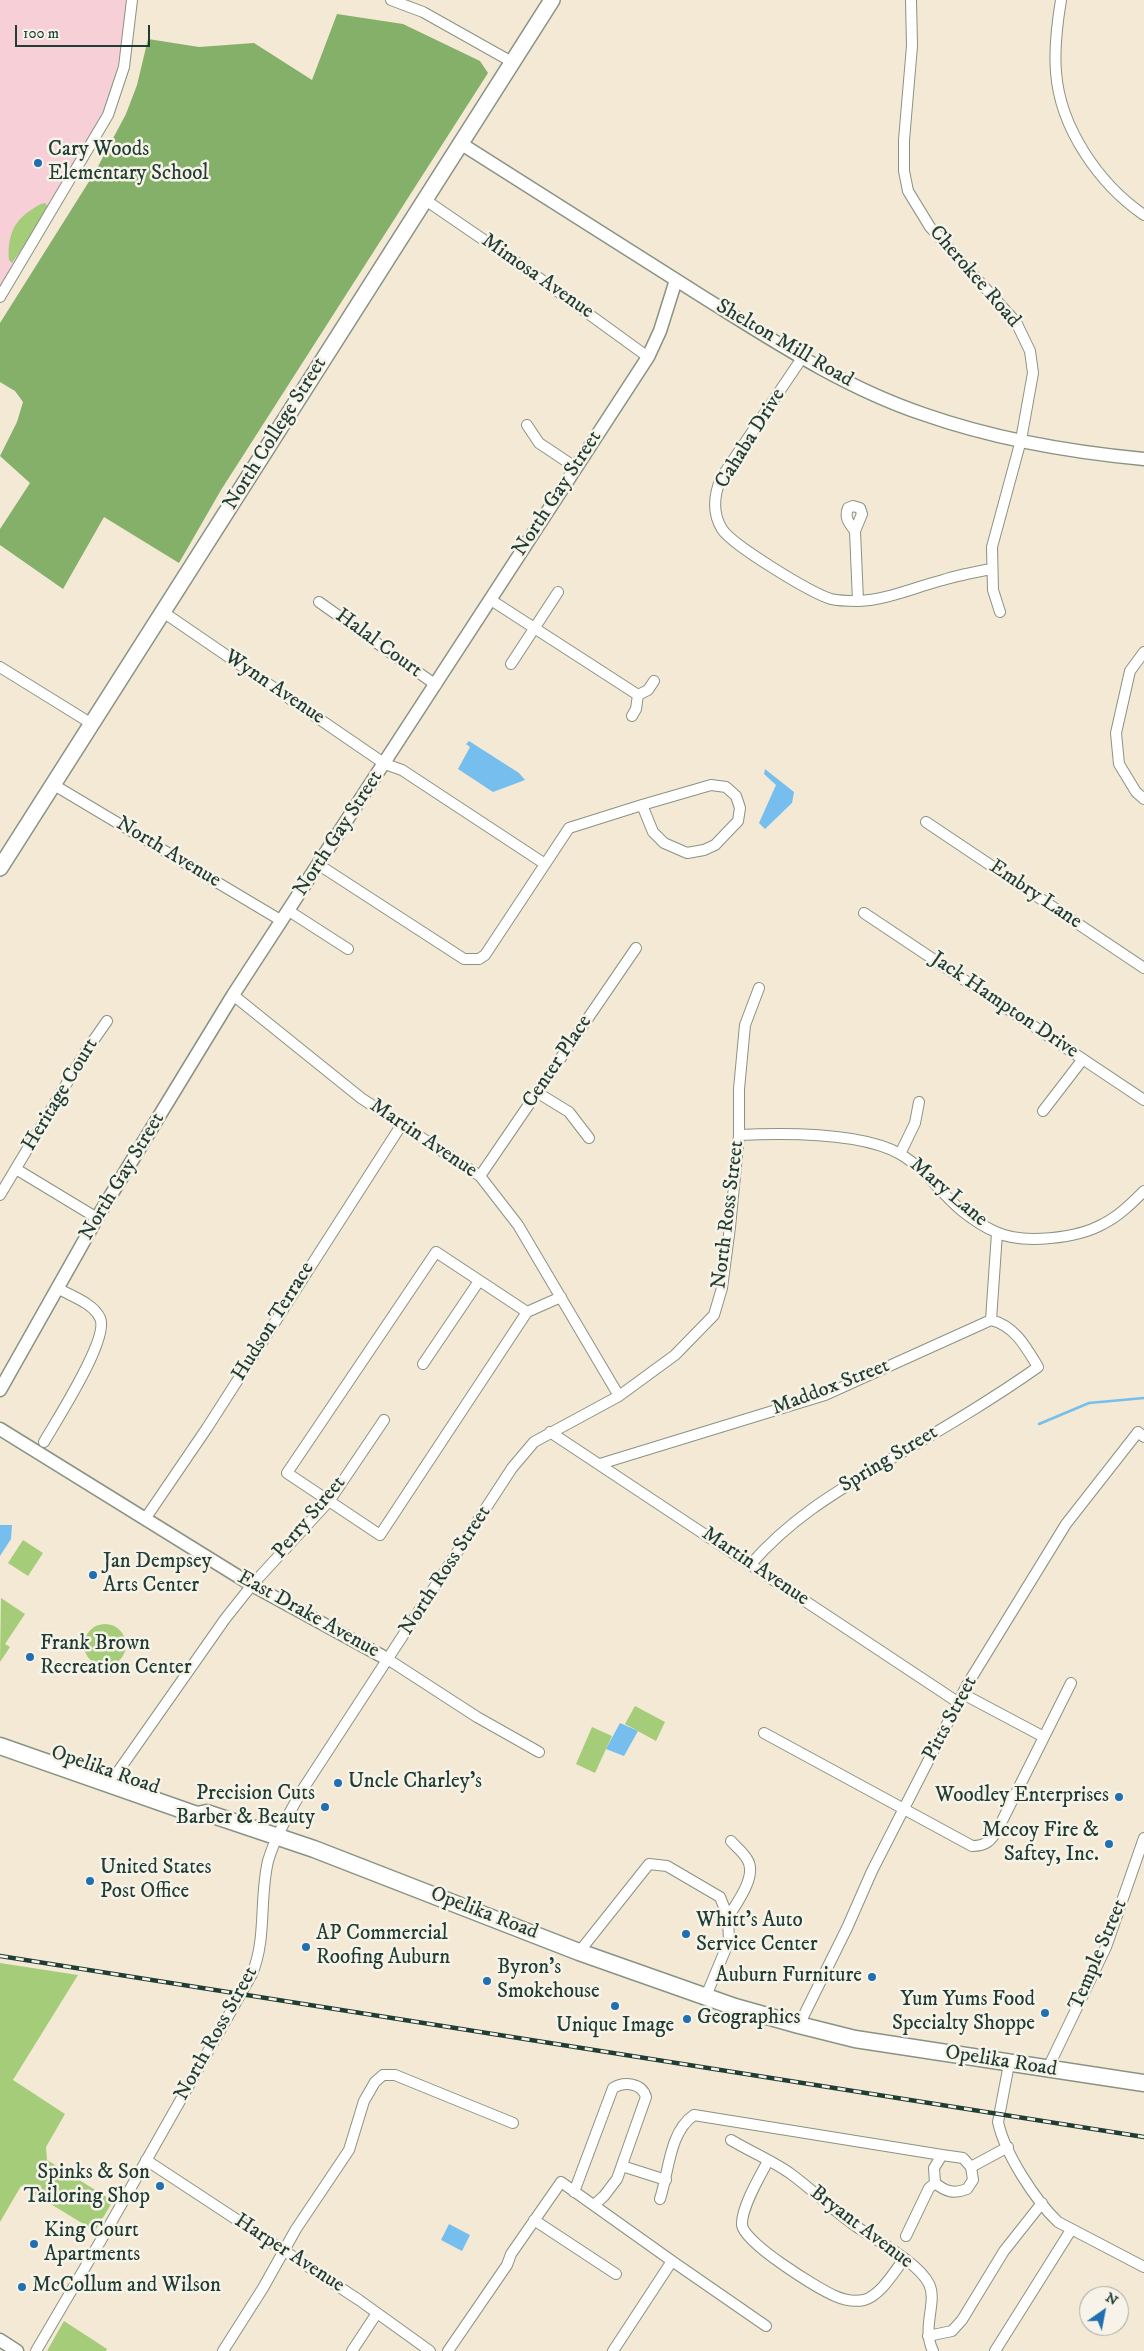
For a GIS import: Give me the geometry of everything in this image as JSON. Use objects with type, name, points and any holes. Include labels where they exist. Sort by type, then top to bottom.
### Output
[{"type":"main road","name":"North College Street","points":[[0,868],[552,0]]},
{"type":"main road","name":"Opelika Road","points":[[0,1734],[113,1779]]},
{"type":"main road","name":"Opelika Road","points":[[0,1746],[201,1805],[207,1813],[314,1849],[580,1952],[706,1996],[799,2025],[855,2039],[1047,2070],[1144,2083]]},
{"type":"street","points":[[0,297],[108,115],[124,68],[132,0]]},
{"type":"street","points":[[392,0],[423,12],[512,62]]},
{"type":"street","name":"Cherokee Road","points":[[911,0],[912,46],[904,140],[904,171],[908,191],[930,226],[1016,322],[1030,351],[1033,373],[1020,440],[992,547],[991,569],[993,590],[1000,612]]},
{"type":"street","points":[[1061,0],[1055,41],[1056,74],[1062,106],[1076,136],[1092,163],[1112,187],[1144,215]]},
{"type":"street","name":"Shelton Mill Road","points":[[460,143],[802,358],[863,389],[921,414],[969,429],[1078,451],[1144,459]]},
{"type":"street","name":"Mimosa Avenue","points":[[424,200],[535,275],[648,357]]},
{"type":"street","name":"North Gay Street","points":[[0,1390],[97,1218],[233,995],[648,357],[660,331],[676,280]]},
{"type":"street","name":"Cahaba Drive","points":[[802,358],[721,478],[715,498],[715,510],[723,531],[749,552],[830,599],[858,601],[881,598],[991,569]]},
{"type":"street","points":[[526,425],[539,443],[575,467]]},
{"type":"street","points":[[855,531],[858,601]]},
{"type":"street","points":[[511,664],[558,592]]},
{"type":"street","points":[[491,600],[638,695]]},
{"type":"street","name":"Halal Court","points":[[319,602],[436,685]]},
{"type":"street","name":"Wynn Avenue","points":[[163,612],[385,764],[402,770],[544,864]]},
{"type":"street","points":[[1144,652],[1130,671],[1116,733],[1118,764],[1132,786],[1144,799]]},
{"type":"street","points":[[0,666],[92,724]]},
{"type":"street","points":[[638,695],[648,690],[654,681]]},
{"type":"street","points":[[632,716],[636,709],[638,695]]},
{"type":"street","points":[[319,865],[464,959],[471,961],[485,955],[569,828],[642,805],[710,784],[726,787],[736,796],[740,808],[738,821],[715,845],[704,850],[687,853],[664,843],[653,832],[642,805]]},
{"type":"street","name":"North Avenue","points":[[54,785],[348,949]]},
{"type":"street","name":"Embry Lane","points":[[926,822],[1144,968]]},
{"type":"street","name":"Jack Hampton Drive","points":[[864,913],[1144,1100]]},
{"type":"street","name":"Center Place","points":[[480,1176],[636,948]]},
{"type":"street","name":"North Ross Street","points":[[36,2351],[252,1974],[259,1956],[268,1861],[277,1837],[301,1792],[389,1660],[512,1468],[534,1442],[619,1396],[674,1355],[714,1315],[722,1288],[739,1135],[739,1089],[745,1025],[759,988]]},
{"type":"street","name":"Martin Avenue","points":[[233,995],[361,1098],[480,1176],[518,1225],[619,1396]]},
{"type":"street","name":"Heritage Court","points":[[0,1195],[86,1051],[107,1021]]},
{"type":"street","points":[[1043,1111],[1083,1059]]},
{"type":"street","points":[[538,1092],[569,1112],[589,1138]]},
{"type":"street","points":[[900,1154],[915,1123],[919,1102]]},
{"type":"street","name":"Hudson Terrace","points":[[145,1519],[207,1428],[402,1124]]},
{"type":"street","name":"Mary Lane","points":[[739,1135],[782,1133],[845,1139],[877,1145],[900,1154],[924,1172],[961,1210],[997,1233],[1012,1236],[1044,1238],[1075,1235],[1104,1224],[1129,1207],[1144,1191]]},
{"type":"street","points":[[16,1169],[97,1218]]},
{"type":"street","points":[[991,1320],[997,1233]]},
{"type":"street","points":[[527,1312],[436,1252],[286,1473],[330,1500],[380,1535],[527,1312],[561,1297]]},
{"type":"street","points":[[424,1364],[479,1281]]},
{"type":"street","points":[[44,1442],[80,1379],[102,1332],[101,1320],[94,1310],[57,1288]]},
{"type":"street","name":"Spring Street","points":[[750,1565],[771,1541],[814,1505],[1003,1392],[1038,1367],[1011,1329],[1003,1323],[991,1320]]},
{"type":"street","name":"Maddox Street","points":[[600,1464],[854,1384],[991,1320]]},
{"type":"street","name":"Perry Street","points":[[113,1779],[252,1585],[330,1500],[384,1420]]},
{"type":"street","name":"East Drake Avenue","points":[[0,1429],[252,1585],[389,1660],[477,1718],[539,1752]]},
{"type":"street","name":"Martin Avenue","points":[[550,1432],[750,1565],[961,1699],[1044,1737]]},
{"type":"street","name":"Pitts Street","points":[[799,2025],[843,1936],[872,1871],[961,1699],[1066,1524],[1141,1435]]},
{"type":"street","points":[[764,1733],[972,1846],[983,1846],[992,1839],[998,1829],[1071,1683]]},
{"type":"street","name":"Temple Street","points":[[1047,2070],[1106,1947],[1144,1838]]},
{"type":"street","points":[[728,1917],[742,1894],[750,1874],[748,1860],[731,1841]]},
{"type":"street","points":[[580,1952],[649,1864],[667,1866],[720,1896],[728,1917],[728,1941],[706,1996]]},
{"type":"street","points":[[1008,2064],[998,2122],[1019,2169],[1042,2203],[1058,2222],[1144,2267]]},
{"type":"street","points":[[222,2351],[263,2288],[284,2250],[349,2150],[364,2101],[375,2082],[383,2075],[395,2075],[513,2123]]},
{"type":"street","points":[[574,2192],[613,2088],[623,2084],[634,2085],[644,2091],[646,2097],[617,2179],[604,2196],[594,2205]]},
{"type":"street","points":[[660,2199],[676,2136],[684,2121],[694,2115],[963,2158],[971,2166],[973,2180],[967,2189],[956,2193],[948,2192],[935,2183]]},
{"type":"street","name":"Bryant Avenue","points":[[731,2140],[790,2174],[830,2207],[904,2259],[922,2275],[929,2283],[932,2293],[928,2336],[933,2351]]},
{"type":"street","points":[[971,2166],[1008,2147]]},
{"type":"street","points":[[935,2183],[934,2168],[942,2155]]},
{"type":"street","name":"Harper Avenue","points":[[146,2160],[284,2250],[430,2351]]},
{"type":"street","points":[[768,2161],[756,2184],[742,2224],[746,2235],[754,2243],[827,2292],[855,2301],[867,2299],[876,2293],[904,2259]]},
{"type":"street","points":[[622,2166],[666,2180]]},
{"type":"street","points":[[448,2351],[507,2265],[511,2254],[560,2182],[766,2326]]},
{"type":"street","points":[[906,2236],[929,2188],[935,2183]]},
{"type":"street","points":[[928,2336],[952,2331],[962,2320],[1004,2251],[1042,2203]]},
{"type":"street","points":[[534,2220],[616,2274]]},
{"type":"street","points":[[995,2351],[1071,2230]]},
{"type":"street","points":[[613,2351],[672,2261]]},
{"type":"street","points":[[352,2351],[378,2314]]},
{"type":"street","points":[[0,2340],[17,2351]]},
{"type":"shaded area","name":"Cary Woods Elementary School","points":[[0,0],[127,0],[121,53],[108,103],[58,194],[0,287]]},
{"type":"green space","points":[[337,14],[403,24],[480,61],[488,73],[221,490],[179,563],[104,517],[63,589],[0,545],[0,529],[30,483],[0,456],[17,422],[23,402],[15,391],[0,382],[0,323],[95,172],[126,114],[137,85],[148,39],[199,47],[254,43],[312,80]]},
{"type":"green space","points":[[45,203],[48,206],[45,215],[12,263],[9,260],[9,245],[12,231],[25,214]]},
{"type":"green space","points":[[23,1540],[43,1553],[28,1576],[8,1563]]},
{"type":"green space","points":[[1,1598],[25,1614],[5,1644],[10,1647],[0,1662]]},
{"type":"green space","points":[[105,1624],[120,1630],[126,1645],[120,1660],[105,1666],[90,1660],[84,1645],[90,1630]]},
{"type":"green space","points":[[635,1706],[665,1722],[656,1741],[625,1724]]},
{"type":"green space","points":[[592,1727],[612,1736],[595,1773],[576,1764]]},
{"type":"green space","points":[[0,1963],[78,1975],[13,2080],[65,2114],[46,2147],[47,2160],[113,2201],[95,2231],[21,2186],[0,2222]]},
{"type":"green space","points":[[64,2321],[107,2349],[106,2351],[47,2351]]},
{"type":"water","points":[[469,741],[519,773],[525,780],[493,792],[458,769],[470,747],[466,744]]},
{"type":"water","points":[[765,769],[794,792],[792,803],[765,829],[759,823],[776,785],[764,774]]},
{"type":"water","points":[[0,1525],[12,1525],[11,1539],[0,1556]]},
{"type":"water","points":[[620,1723],[638,1731],[624,1756],[606,1749]]},
{"type":"water","points":[[449,2224],[470,2235],[462,2251],[441,2240]]},
{"type":"waterway","points":[[1039,1424],[1089,1403],[1144,1398]]},
{"type":"railway","points":[[0,1956],[1144,2137]]},
{"type":"place","name":"Cary Woods Elementary School","points":[[38,163]]},
{"type":"place","name":"Jan Dempsey Arts Center","points":[[93,1575]]},
{"type":"place","name":"Frank Brown Recreation Center","points":[[30,1657]]},
{"type":"place","name":"Uncle Charley's","points":[[338,1783]]},
{"type":"place","name":"Woodley Enterprises","points":[[1119,1797]]},
{"type":"place","name":"Precision Cuts Barber & Beauty","points":[[325,1807]]},
{"type":"place","name":"Mccoy Fire & Saftey, Inc.","points":[[1109,1844]]},
{"type":"place","name":"United States Post Office","points":[[90,1881]]},
{"type":"place","name":"Whitt's Auto Service Center","points":[[686,1934]]},
{"type":"place","name":"AP Commercial Roofing Auburn","points":[[306,1947]]},
{"type":"place","name":"Auburn Furniture","points":[[872,1977]]},
{"type":"place","name":"Byron's Smokehouse","points":[[487,1981]]},
{"type":"place","name":"Unique Image","points":[[615,2006]]},
{"type":"place","name":"Yum Yums Food Specialty Shoppe","points":[[1045,2013]]},
{"type":"place","name":"Geographics","points":[[687,2019]]},
{"type":"place","name":"Spinks & Son Tailoring Shop","points":[[160,2186]]},
{"type":"place","name":"King Court Apartments","points":[[34,2244]]},
{"type":"place","name":"McCollum and Wilson","points":[[22,2287]]}]
